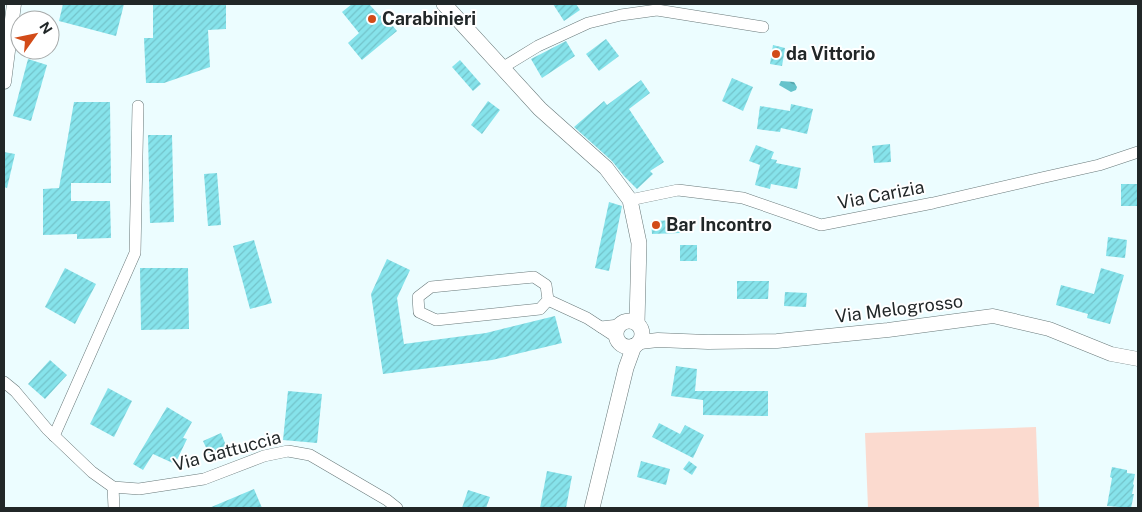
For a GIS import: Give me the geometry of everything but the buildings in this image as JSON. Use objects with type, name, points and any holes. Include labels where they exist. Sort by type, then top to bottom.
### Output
[{"type":"main road","points":[[444,4],[540,109],[606,168],[630,200],[638,242],[638,293],[626,368],[592,508]]},
{"type":"street","points":[[4,82],[14,4]]},
{"type":"street","points":[[502,68],[538,46],[588,23],[621,15],[658,10],[763,27]]},
{"type":"street","points":[[54,436],[135,254],[138,106]]},
{"type":"street","name":"Via Carizia","points":[[630,200],[678,190],[743,198],[821,225],[933,203],[1099,165],[1138,152]]},
{"type":"street","points":[[534,277],[546,285],[548,300],[540,309],[436,320],[419,312],[418,297],[431,287],[534,277]]},
{"type":"street","points":[[548,300],[601,327],[630,334]]},
{"type":"street","name":"Via Melogrosso","points":[[630,334],[658,340],[777,342],[993,316],[1049,329],[1111,354],[1138,359]]},
{"type":"street","points":[[4,382],[15,391],[54,436],[92,472],[113,487],[114,508]]},
{"type":"street","name":"Via Gattuccia","points":[[113,487],[139,489],[204,478],[264,456],[288,451],[310,455],[387,500],[397,508]]},
{"type":"shaded area","points":[[1036,427],[1039,508],[868,508],[865,433]]},
{"type":"water","points":[[781,81],[794,82],[797,87],[796,90],[791,92],[779,85]]},
{"type":"place","name":"Carabinieri","points":[[372,19]]},
{"type":"place","name":"da Vittorio","points":[[776,54]]},
{"type":"place","name":"Bar Incontro","points":[[656,225]]}]
